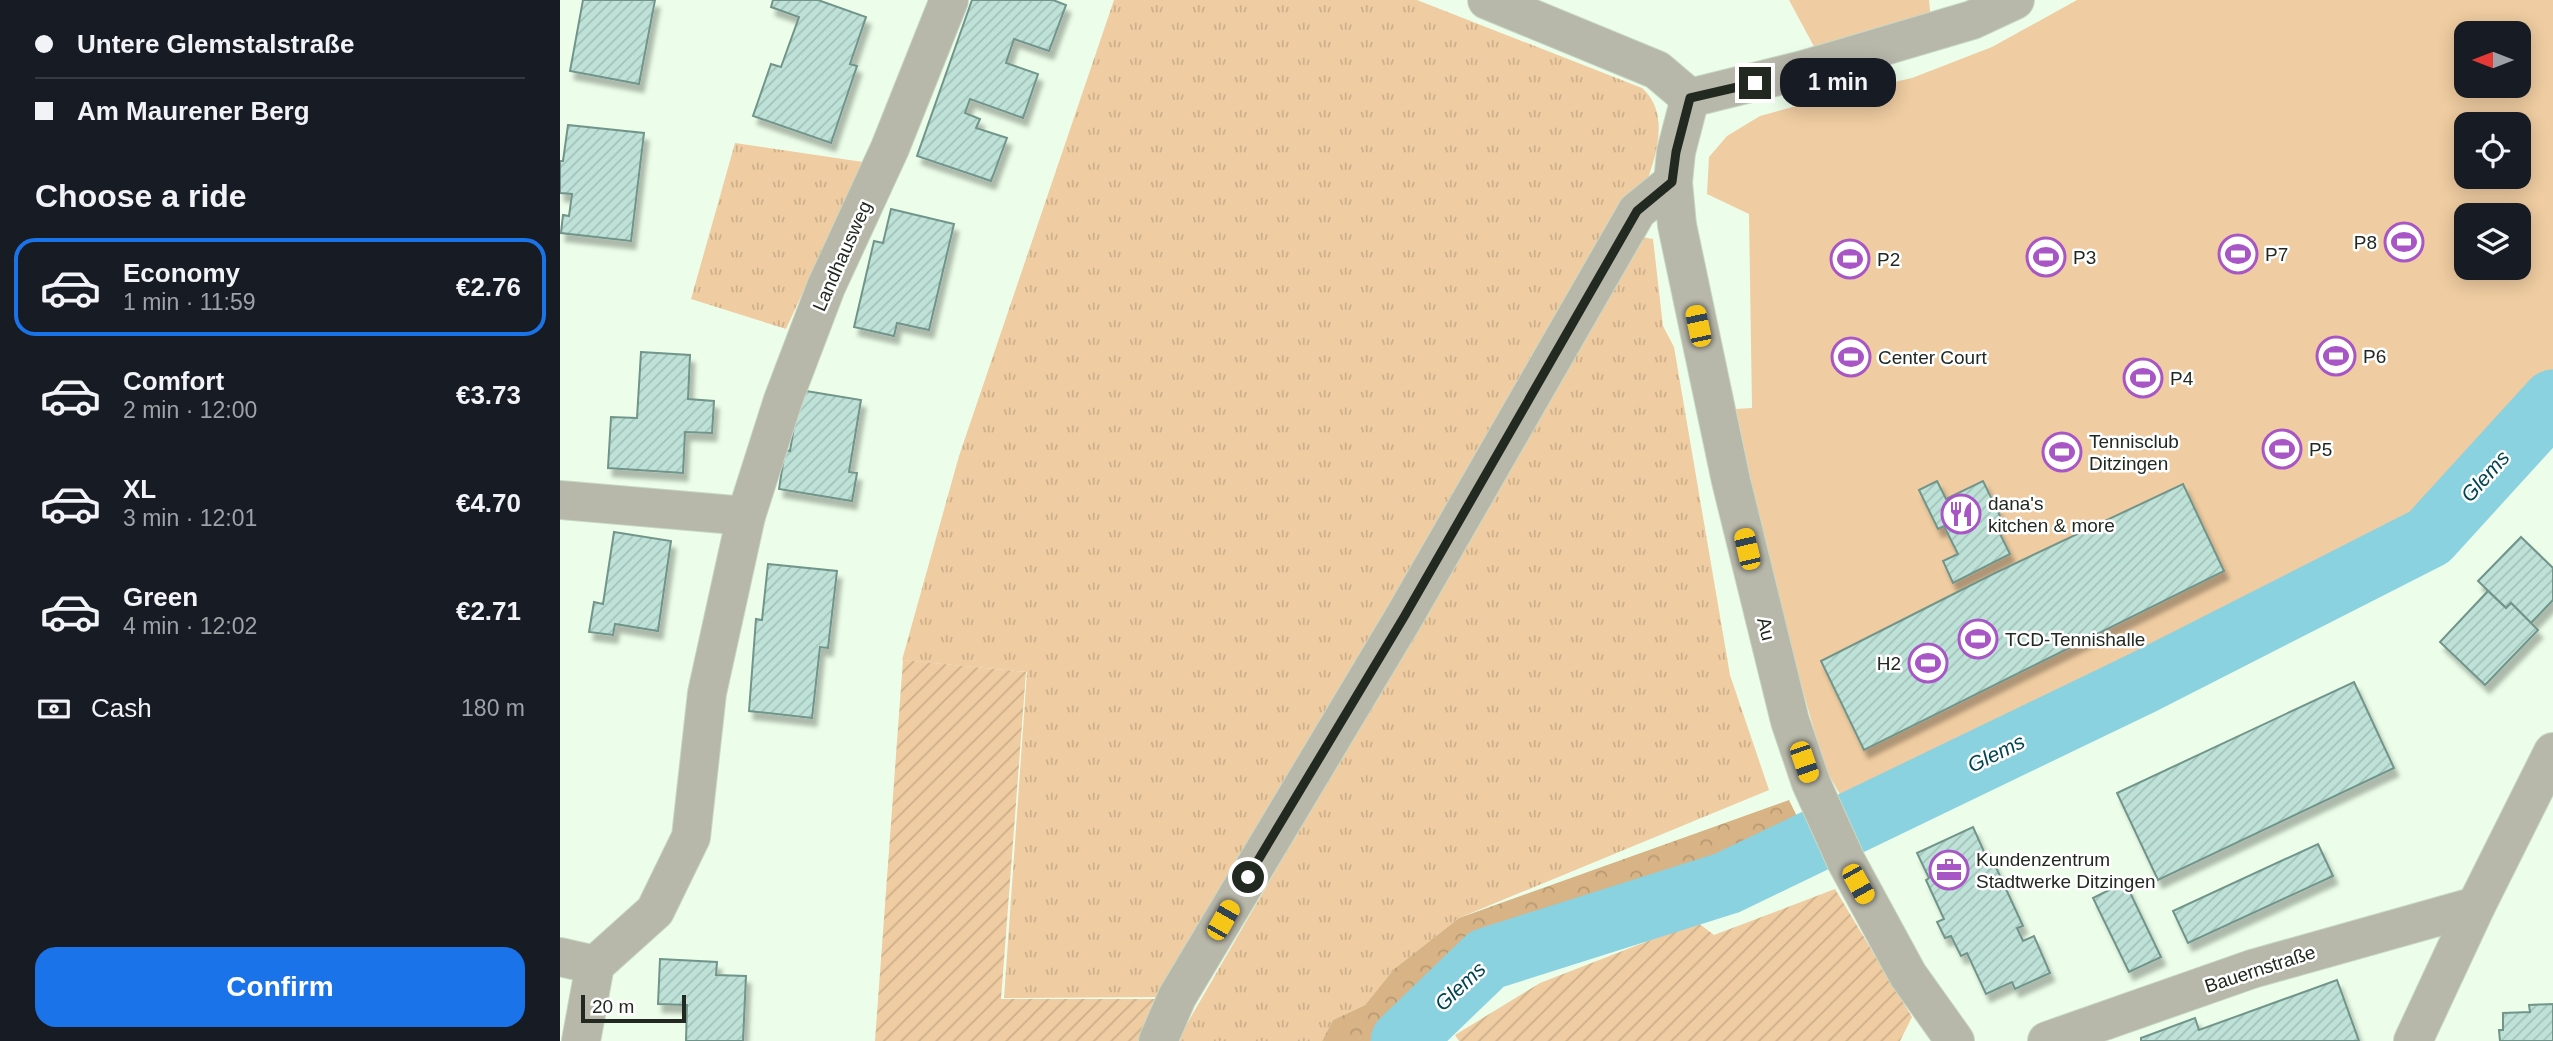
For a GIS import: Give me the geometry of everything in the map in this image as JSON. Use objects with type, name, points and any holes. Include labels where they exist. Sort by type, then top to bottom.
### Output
[{"type":"street","name":"Landhausweg","points":[[581,1041],[578,961],[655,911],[691,837],[708,693],[746,516],[783,400],[826,287],[890,148],[950,0]]},
{"type":"street","points":[[1488,0],[1657,71],[1690,98]]},
{"type":"street","points":[[1690,98],[1803,71],[1972,20],[2015,0]]},
{"type":"street","points":[[1158,1041],[1177,997],[1411,605],[1637,211],[1674,167],[1690,98]]},
{"type":"street","name":"Au","points":[[1674,167],[1677,225],[1700,338],[1760,605],[1790,720],[1818,799],[1846,861],[1908,975],[1955,1041]]},
{"type":"street","points":[[560,500],[746,516]]},
{"type":"street","points":[[2413,1041],[2476,906],[2553,752]]},
{"type":"street","name":"Bauernstraße","points":[[2047,1041],[2252,969],[2476,906]]},
{"type":"green space","points":[[1114,0],[1417,0],[1642,88],[1651,98],[1656,110],[1658,136],[1653,164],[1644,189],[1166,997],[1004,998],[1027,672],[902,660],[959,456]]},
{"type":"green space","points":[[1789,0],[1929,0],[1931,20],[1817,52]]},
{"type":"green space","points":[[2077,0],[2553,0],[2553,420],[2401,574],[1868,844],[1825,768],[1775,594],[1736,409],[1752,408],[1749,214],[1707,194],[1709,157],[1727,136],[1760,116],[1912,78],[1992,47]]},
{"type":"green space","points":[[735,143],[863,162],[786,329],[691,299]]},
{"type":"green space","points":[[1642,237],[1653,239],[1663,326],[1674,347],[1730,675],[1769,790],[1459,918],[1394,969],[1365,1005],[1333,1020],[1322,1041],[1177,1041]]},
{"type":"green space","points":[[903,660],[1026,672],[1001,999],[1165,999],[1148,1041],[875,1041]]},
{"type":"green space","points":[[1789,800],[1811,845],[1727,883],[1487,959],[1402,1041],[1322,1041],[1333,1020],[1365,1005],[1394,969],[1459,918]]},
{"type":"green space","points":[[1835,889],[1912,1017],[1900,1041],[1459,1041],[1455,1035],[1540,983],[1697,922],[1714,935]]},
{"type":"building","points":[[583,0],[655,0],[639,84],[570,71]]},
{"type":"building","points":[[773,0],[818,0],[866,17],[850,64],[857,66],[831,143],[753,116],[771,64],[781,67],[799,17],[771,7]]},
{"type":"building","points":[[972,0],[1053,0],[1066,5],[1049,51],[1014,39],[1006,63],[1038,74],[1023,118],[970,99],[965,113],[980,119],[976,128],[1007,138],[991,181],[917,156]]},
{"type":"building","points":[[568,125],[644,133],[631,241],[561,233],[563,215],[569,216],[572,194],[560,193],[560,161],[563,161]]},
{"type":"building","points":[[891,209],[954,224],[929,330],[897,323],[894,336],[854,327],[874,241],[883,243]]},
{"type":"building","points":[[641,352],[690,355],[688,399],[714,401],[712,433],[685,432],[683,473],[608,468],[611,417],[637,418]]},
{"type":"building","points":[[800,390],[861,400],[849,472],[857,473],[852,501],[779,489],[785,450],[790,451]]},
{"type":"building","points":[[1937,481],[1946,499],[1983,481],[2002,520],[1995,524],[2010,554],[1953,583],[1943,561],[1958,554],[1944,526],[1938,529],[1919,490]]},
{"type":"building","name":"TCD-Tennishalle","points":[[2183,484],[2224,571],[1864,750],[1821,661],[1993,574]]},
{"type":"building","points":[[614,532],[671,541],[658,631],[615,624],[613,635],[589,632],[594,602],[603,604]]},
{"type":"building","points":[[2521,537],[2553,568],[2553,600],[2531,623],[2511,603],[2506,608],[2478,581]]},
{"type":"building","points":[[768,564],[837,571],[828,648],[820,647],[812,718],[749,711],[756,619],[762,620]]},
{"type":"building","points":[[2488,591],[2506,608],[2511,603],[2538,630],[2485,685],[2440,642]]},
{"type":"building","points":[[2354,682],[2394,768],[2158,880],[2117,793]]},
{"type":"building","points":[[1973,827],[1985,854],[1989,852],[2023,926],[2017,928],[2023,941],[2034,936],[2050,973],[2015,989],[2012,982],[1986,994],[1967,953],[1961,956],[1951,936],[1945,938],[1937,922],[1944,919],[1917,853]]},
{"type":"building","points":[[2318,844],[2333,876],[2188,943],[2173,911]]},
{"type":"building","points":[[2125,882],[2161,957],[2129,972],[2093,898]]},
{"type":"building","points":[[660,959],[717,962],[716,975],[746,976],[743,1041],[686,1041],[687,1005],[658,1004]]},
{"type":"building","points":[[2337,980],[2359,1041],[2141,1041],[2141,1038],[2195,1018],[2199,1030]]},
{"type":"building","points":[[2553,1004],[2553,1041],[2500,1041],[2499,1030],[2503,1030],[2503,1013],[2530,1012],[2529,1005]]},
{"type":"waterway","name":"Glems","points":[[1402,1041],[1487,959],[1727,883],[2142,683],[2429,537],[2553,401]]},
{"type":"place","name":"P8","points":[[2404,242]]},
{"type":"place","name":"P7","points":[[2238,254]]},
{"type":"place","name":"P3","points":[[2046,257]]},
{"type":"place","name":"P2","points":[[1850,259]]},
{"type":"place","name":"P6","points":[[2336,356]]},
{"type":"place","name":"Center Court","points":[[1851,357]]},
{"type":"place","name":"P4","points":[[2143,378]]},
{"type":"place","name":"P5","points":[[2282,449]]},
{"type":"place","name":"Tennisclub Ditzingen","points":[[2062,452]]},
{"type":"place","name":"dana's kitchen & more","points":[[1961,514]]},
{"type":"place","name":"TCD-Tennishalle","points":[[1978,639]]},
{"type":"place","name":"H2","points":[[1928,663]]},
{"type":"place","name":"Kundenzentrum Stadtwerke Ditzingen","points":[[1949,870]]},
{"type":"route","points":[[1248,877],[1404,617],[1637,211],[1672,182],[1676,152],[1690,98],[1755,83]]}]
